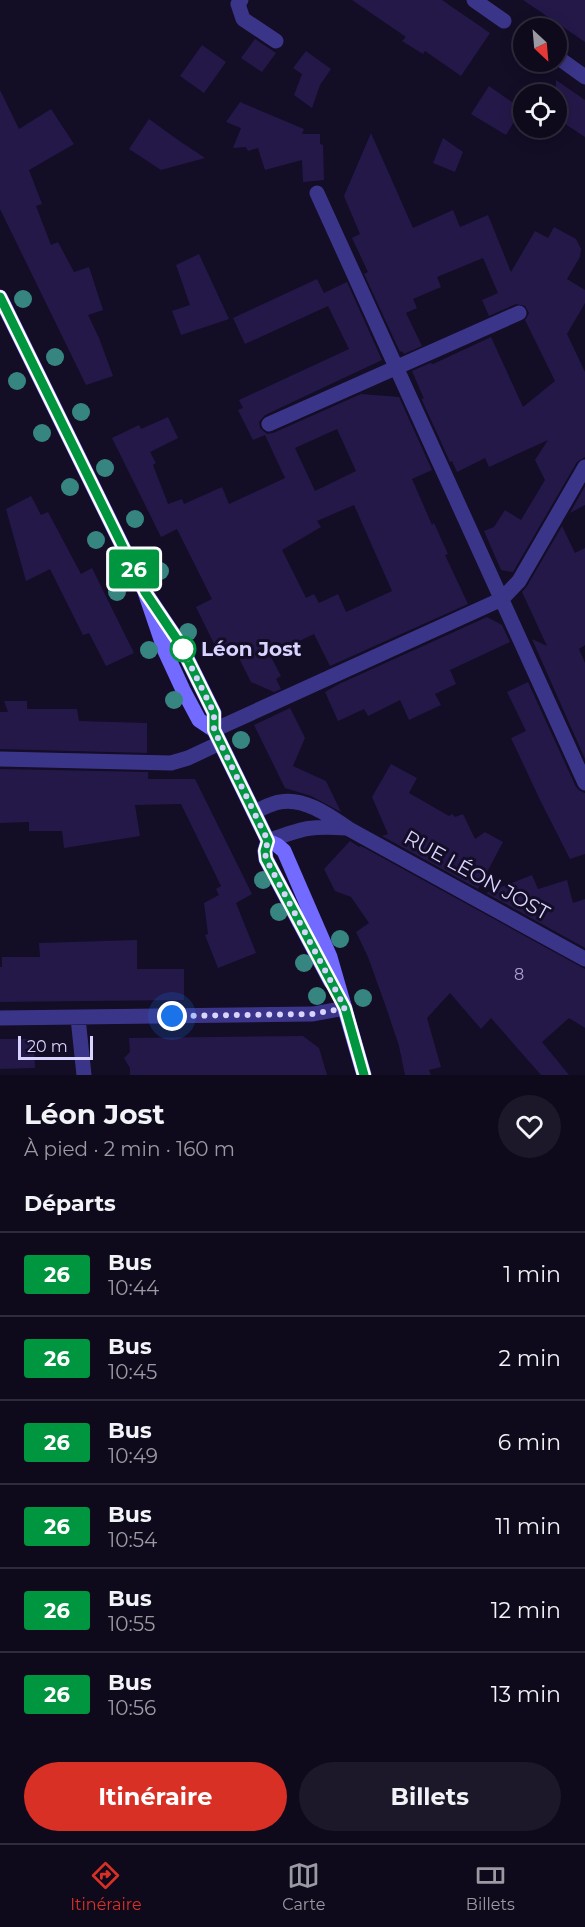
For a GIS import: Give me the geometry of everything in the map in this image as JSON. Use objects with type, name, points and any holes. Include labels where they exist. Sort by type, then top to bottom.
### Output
[{"type":"main road","points":[[0,297],[145,592],[180,644],[214,713],[217,737],[268,841],[284,851],[294,871],[330,957],[364,1075]]},
{"type":"street","points":[[241,0],[238,4],[243,19],[276,41]]},
{"type":"street","points":[[474,0],[504,21]]},
{"type":"street","points":[[567,64],[585,77]]},
{"type":"street","points":[[317,193],[585,783]]},
{"type":"street","points":[[269,424],[519,313]]},
{"type":"street","points":[[0,759],[171,763],[188,758],[217,737],[502,599],[519,581],[585,467]]},
{"type":"street","name":"RUE LÉON JOST","points":[[254,812],[279,802],[296,801],[330,816],[349,829],[585,959]]},
{"type":"street","name":"RUE LÉON JOST","points":[[268,841],[305,828],[321,826],[349,829]]},
{"type":"street","points":[[0,1018],[313,1014],[345,1008]]},
{"type":"street","points":[[78,1018],[84,1075]]},
{"type":"building","points":[[352,0],[442,0],[490,33],[461,76],[425,51],[423,54],[402,41],[406,37]]},
{"type":"building","points":[[523,0],[585,0],[585,42],[567,30],[567,18],[550,18]]},
{"type":"building","points":[[255,39],[276,53],[262,72],[241,58]]},
{"type":"building","points":[[202,45],[226,62],[204,93],[180,76]]},
{"type":"building","points":[[306,51],[331,69],[320,85],[312,108],[294,95],[302,74],[293,68]]},
{"type":"building","points":[[489,86],[513,103],[513,124],[506,135],[471,114]]},
{"type":"building","points":[[567,88],[585,100],[585,137],[567,125]]},
{"type":"building","points":[[0,90],[19,129],[51,109],[74,144],[29,170],[42,204],[36,206],[51,245],[58,242],[74,272],[89,267],[103,310],[88,315],[113,376],[86,385],[0,209]]},
{"type":"building","points":[[240,102],[304,129],[302,134],[320,134],[320,144],[323,145],[324,180],[303,182],[302,160],[265,170],[258,148],[248,151],[246,147],[233,148],[241,128],[226,122]]},
{"type":"building","points":[[149,119],[205,158],[161,170],[129,149]]},
{"type":"building","points":[[371,133],[413,228],[453,210],[460,227],[488,215],[511,272],[535,231],[548,238],[554,227],[576,239],[581,249],[580,257],[567,279],[585,290],[585,303],[567,334],[585,372],[585,457],[577,462],[513,572],[501,570],[484,531],[494,527],[505,510],[521,520],[545,480],[535,460],[548,440],[489,467],[485,458],[457,472],[452,461],[450,462],[421,398],[424,399],[412,371],[430,363],[433,364],[491,337],[523,407],[555,381],[525,320],[529,313],[525,306],[516,304],[489,316],[482,300],[498,293],[483,258],[437,277],[441,287],[413,299],[417,308],[406,313],[422,346],[404,354],[400,352],[364,274],[368,272],[352,238],[360,234],[344,196]]},
{"type":"building","points":[[443,138],[463,152],[455,172],[433,163]]},
{"type":"building","points":[[199,254],[229,319],[181,335],[172,311],[190,305],[176,265]]},
{"type":"building","points":[[317,279],[324,293],[347,282],[382,360],[265,415],[259,422],[260,428],[267,434],[273,433],[361,394],[399,397],[432,470],[412,479],[432,525],[434,523],[448,554],[445,555],[468,604],[330,666],[314,634],[270,655],[281,676],[276,679],[281,689],[274,692],[251,682],[235,650],[220,656],[196,607],[212,599],[177,529],[161,537],[112,438],[139,425],[141,429],[168,417],[178,438],[150,452],[156,463],[153,465],[168,504],[182,499],[184,504],[222,487],[229,504],[285,478],[265,435],[253,440],[238,410],[243,408],[239,400],[349,349],[328,306],[245,344],[233,318]],"holes":[[[337,429],[356,471],[315,491],[295,448]],[[354,505],[392,591],[346,612],[338,594],[319,603],[314,594],[306,598],[282,550],[321,527],[317,521]]]},
{"type":"building","points":[[585,486],[585,505],[570,513]]},
{"type":"building","points":[[31,496],[41,515],[48,512],[81,574],[92,568],[134,653],[106,666],[89,633],[83,635],[50,569],[26,581],[6,509]]},
{"type":"building","points":[[562,526],[575,553],[585,548],[585,645],[579,649],[585,663],[585,759],[532,639],[547,646],[522,592]]},
{"type":"building","points":[[487,617],[502,625],[510,642],[450,670],[456,684],[435,694],[441,705],[409,720],[400,700],[368,716],[364,709],[338,721],[325,692]]},
{"type":"building","points":[[528,682],[576,787],[585,793],[585,854],[570,859],[511,738],[526,731],[507,692]]},
{"type":"building","points":[[4,701],[27,701],[27,709],[77,709],[79,721],[147,723],[147,753],[0,749],[0,712],[8,712]]},
{"type":"building","points":[[290,708],[305,738],[293,766],[326,781],[341,812],[311,796],[285,788],[254,725]]},
{"type":"building","points":[[391,764],[417,778],[409,793],[449,816],[452,814],[455,817],[463,814],[475,839],[485,832],[503,842],[478,889],[382,836],[388,834],[372,797]]},
{"type":"building","points":[[0,769],[148,772],[148,779],[195,779],[252,894],[236,903],[256,953],[218,968],[205,935],[208,934],[204,903],[219,895],[216,889],[221,886],[181,804],[135,805],[140,836],[64,848],[62,831],[29,831],[29,822],[0,823]]},
{"type":"building","points":[[350,841],[585,969],[585,1028],[569,1018],[542,1042],[569,1075],[541,1075],[491,1018],[481,1029],[450,993],[427,1018],[441,1067],[429,1070],[431,1075],[405,1075],[399,1046],[387,1010],[368,957],[356,932],[369,923],[351,897],[335,891],[324,869]]},
{"type":"building","points":[[532,875],[538,889],[567,880],[573,903],[585,899],[585,948],[486,893]]},
{"type":"building","points":[[137,940],[137,969],[184,969],[184,1000],[0,1002],[2,957],[40,957],[39,943]]},
{"type":"building","points":[[303,1036],[319,1048],[327,1075],[130,1075],[130,1068],[124,1058],[130,1052],[129,1038]]},
{"type":"building","points":[[0,1039],[34,1039],[35,1068],[0,1069]]},
{"type":"bus line","name":"26","points":[[0,297],[145,592],[180,644],[214,713],[214,730],[268,841],[265,851],[266,859],[345,1008],[364,1075]]},
{"type":"place","name":"Léon Jost","points":[[183,649]]},
{"type":"route","points":[[172,1016],[313,1014],[345,1008],[266,859],[265,851],[268,841],[214,730],[214,713],[180,644],[183,649]]}]
